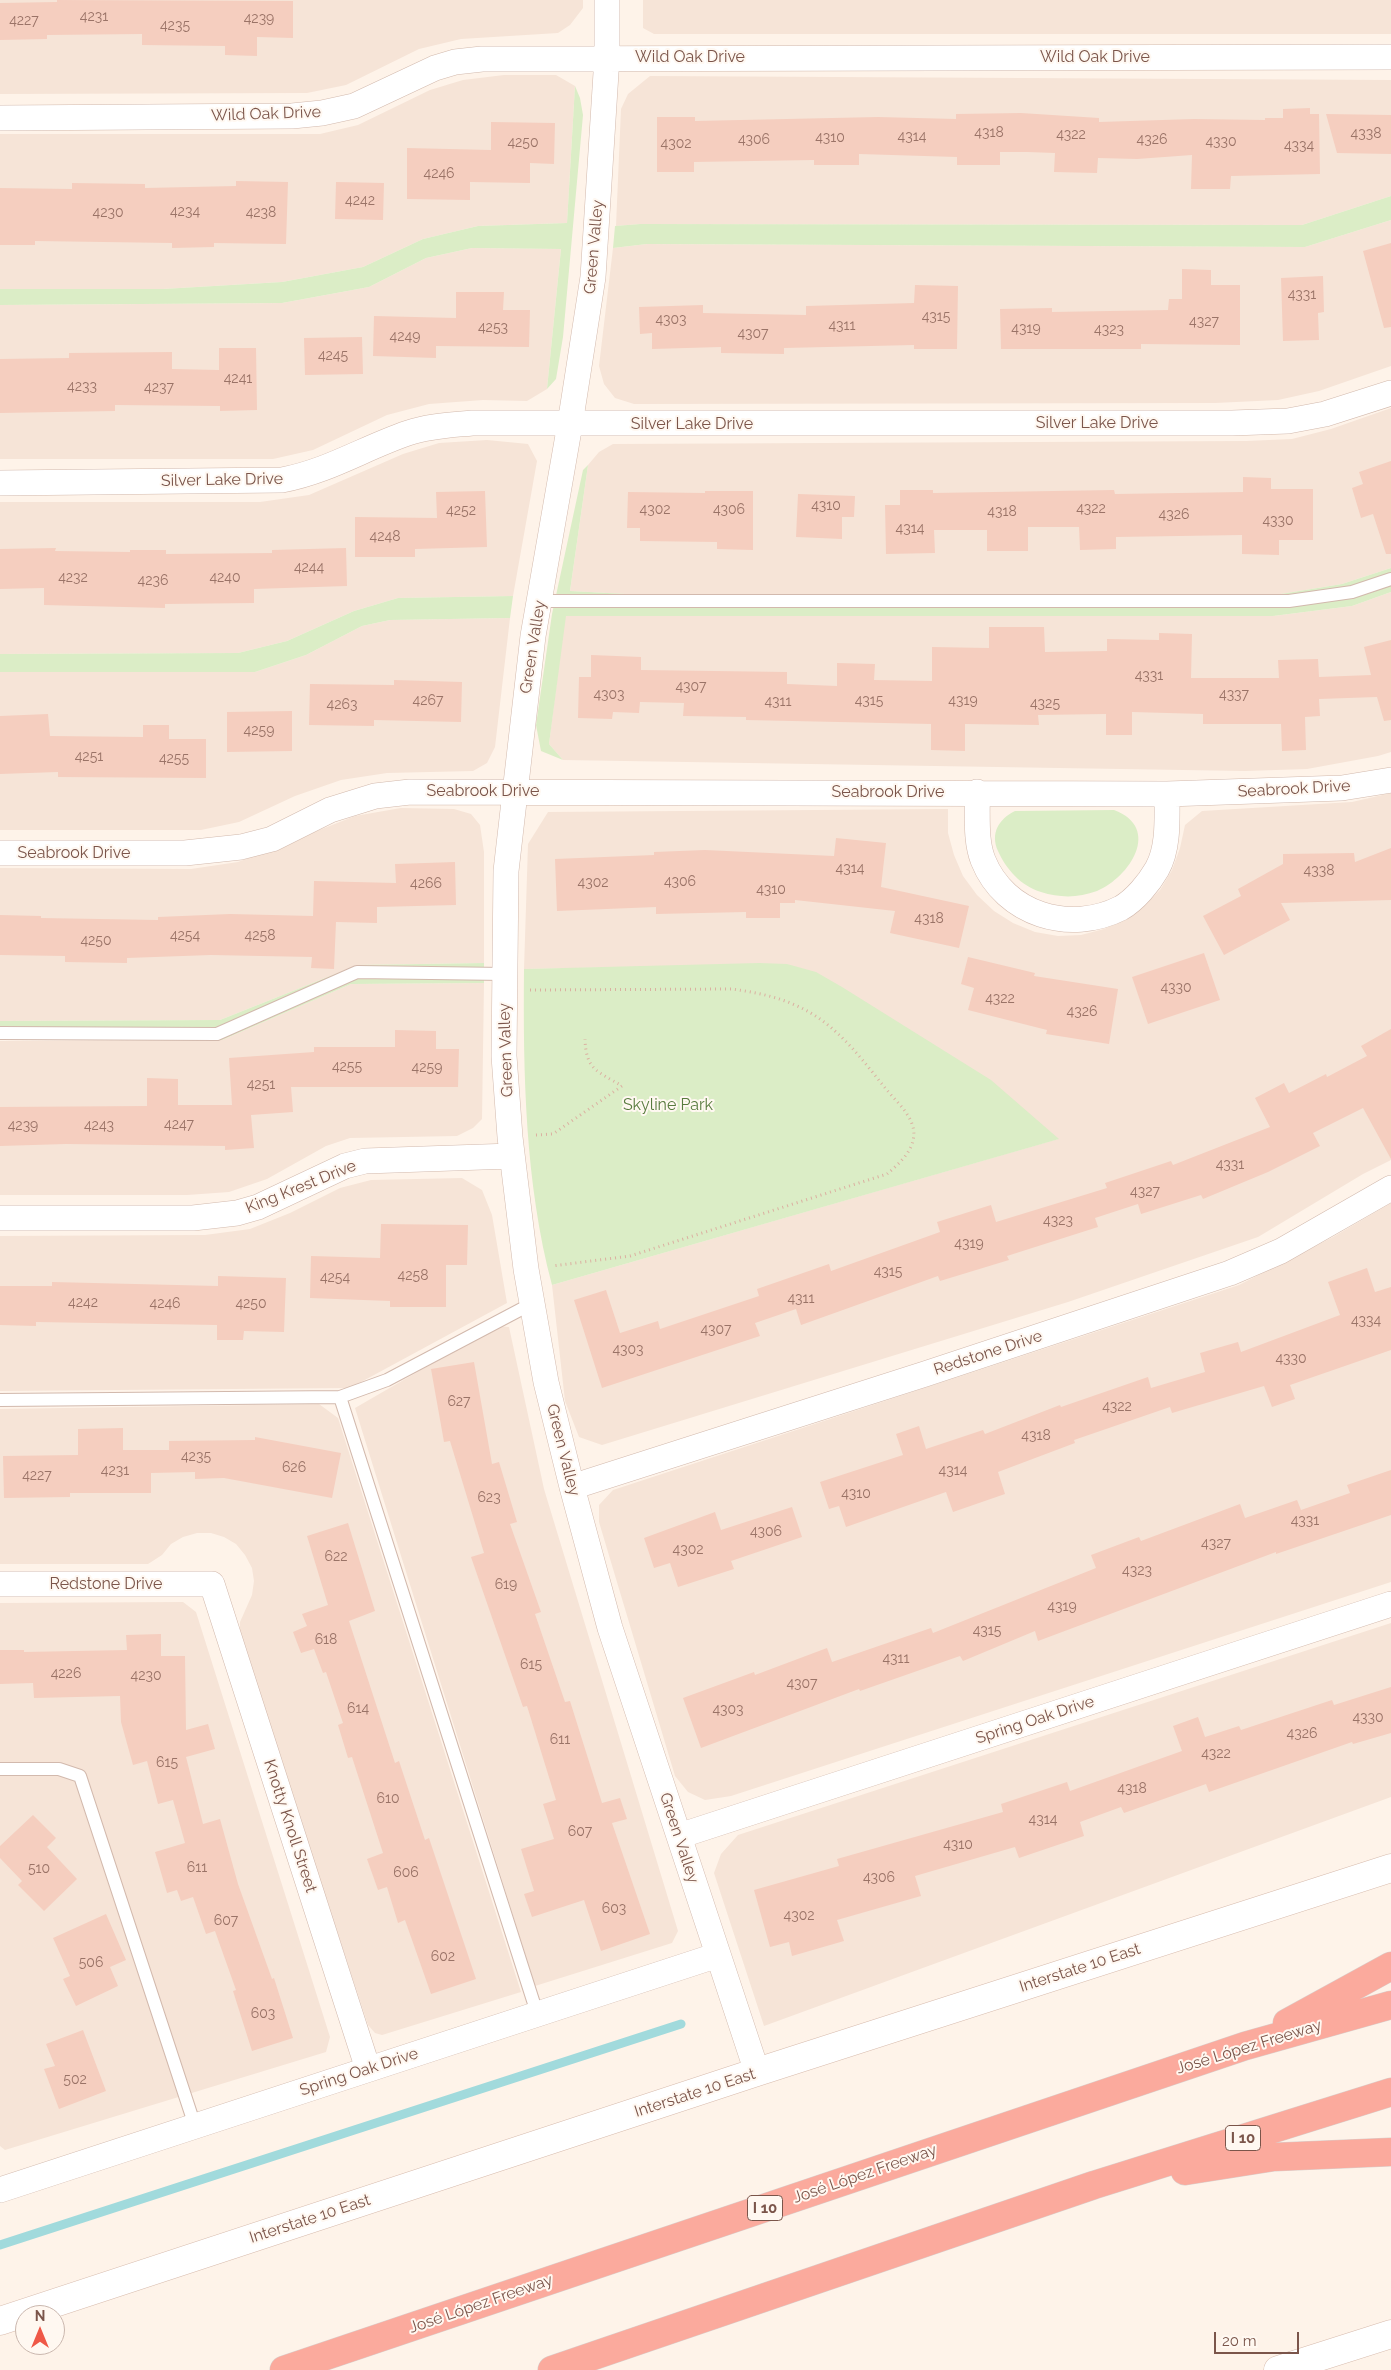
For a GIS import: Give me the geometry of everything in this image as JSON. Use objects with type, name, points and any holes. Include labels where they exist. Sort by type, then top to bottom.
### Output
[{"type":"highway","points":[[1245,2046],[1391,1966]]},
{"type":"highway","name":"José López Freeway","points":[[284,2370],[1245,2046],[1391,2005]]},
{"type":"highway","name":"I 10","points":[[552,2370],[1094,2185],[1391,2092]]},
{"type":"highway","points":[[1094,2185],[1274,2157],[1391,2152]]},
{"type":"main road","name":"Interstate 10 East","points":[[0,2322],[757,2072],[1391,1868]]},
{"type":"main road","points":[[1278,2370],[1391,2334]]},
{"type":"street","name":"Green Valley","points":[[607,0],[607,57],[593,276],[534,636],[523,713],[506,871],[504,1056],[511,1147],[526,1269],[546,1382],[572,1487],[610,1628],[757,2072]]},
{"type":"street","name":"Wild Oak Drive","points":[[0,118],[292,116],[322,114],[354,106],[435,68],[456,62],[482,59],[607,57],[1391,56]]},
{"type":"street","name":"Silver Lake Drive","points":[[0,483],[282,480],[310,475],[408,433],[436,427],[472,423],[1279,422],[1325,414],[1391,394]]},
{"type":"street","name":"Seabrook Drive","points":[[0,853],[215,851],[241,847],[272,838],[330,810],[375,796],[410,792],[1167,794],[1324,790],[1391,780]]},
{"type":"street","points":[[977,792],[978,838],[982,859],[1002,890],[1029,911],[1046,917],[1070,920],[1103,914],[1122,907],[1145,886],[1158,868],[1163,852],[1167,794]]},
{"type":"street","name":"King Krest Drive","points":[[0,1218],[193,1218],[237,1212],[258,1207],[345,1166],[365,1161],[511,1147]]},
{"type":"street","name":"Redstone Drive","points":[[572,1487],[925,1374],[1230,1273],[1280,1251],[1391,1188]]},
{"type":"street","name":"Redstone Drive","points":[[0,1584],[212,1584]]},
{"type":"street","name":"Knotty Knoll Street","points":[[212,1584],[368,2069]]},
{"type":"street","name":"Spring Oak Drive","points":[[679,1836],[1391,1604]]},
{"type":"street","name":"Spring Oak Drive","points":[[0,2190],[718,1955]]},
{"type":"lane","points":[[541,601],[1289,601],[1352,592],[1391,580]]},
{"type":"lane","points":[[0,1033],[217,1034],[357,972],[505,982]]},
{"type":"lane","points":[[0,1400],[340,1397],[387,1380],[533,1303]]},
{"type":"lane","points":[[340,1397],[537,2014]]},
{"type":"lane","points":[[0,1769],[59,1769],[80,1776],[194,2126]]},
{"type":"path","points":[[505,982],[732,989],[763,994],[796,1005],[822,1020],[845,1039],[906,1113],[913,1128],[911,1145],[904,1160],[887,1174],[630,1256],[526,1269]]},
{"type":"path","points":[[511,1147],[553,1134],[622,1086],[595,1070],[586,1056],[585,1039]]},
{"type":"shaded area","points":[[0,0],[583,0],[583,8],[570,25],[558,33],[461,39],[419,49],[346,85],[307,93],[0,94]]},
{"type":"shaded area","points":[[643,0],[1391,0],[1391,34],[654,34],[643,28]]},
{"type":"shaded area","points":[[504,75],[556,75],[575,86],[567,223],[478,226],[423,239],[363,267],[282,282],[163,289],[0,289],[0,134],[320,134],[358,125],[430,90],[463,80]]},
{"type":"shaded area","points":[[650,76],[1391,80],[1391,196],[1302,225],[640,224],[616,226],[621,109],[628,94]]},
{"type":"shaded area","points":[[1391,220],[1391,366],[1319,391],[1278,400],[1215,403],[634,404],[615,398],[604,384],[599,366],[613,248],[647,244],[1305,247]]},
{"type":"shaded area","points":[[472,248],[561,249],[547,389],[527,401],[483,400],[429,404],[387,415],[313,450],[273,459],[0,459],[0,305],[282,303],[369,287],[426,258]]},
{"type":"shaded area","points":[[1391,408],[1391,568],[1342,584],[1281,594],[663,596],[570,591],[588,465],[599,452],[613,444],[1246,441],[1292,439],[1331,429]]},
{"type":"shaded area","points":[[487,440],[528,444],[537,461],[513,596],[398,598],[354,611],[287,641],[238,653],[0,654],[0,502],[260,502],[309,495],[403,454],[439,443]]},
{"type":"shaded area","points":[[1391,592],[1391,752],[1307,769],[1245,771],[563,760],[549,744],[565,616],[1273,616],[1352,606]]},
{"type":"shaded area","points":[[510,618],[495,747],[487,763],[473,771],[387,773],[341,780],[295,796],[239,822],[201,830],[0,830],[0,672],[255,672],[306,655],[362,626],[390,620]]},
{"type":"shaded area","points":[[1391,793],[1391,1160],[1363,1174],[1258,1237],[1068,1302],[602,1445],[579,1437],[565,1401],[552,1285],[1058,1139],[787,964],[524,969],[528,844],[548,812],[948,809],[948,833],[954,855],[963,876],[977,895],[994,911],[1013,923],[1035,932],[1058,936],[1081,935],[1104,929],[1125,920],[1144,906],[1160,890],[1172,870],[1180,848],[1185,825],[1202,811],[1352,802]]},
{"type":"shaded area","points":[[401,808],[454,809],[471,814],[480,825],[484,852],[484,963],[358,965],[220,1020],[0,1021],[0,868],[191,869],[238,862],[355,816]]},
{"type":"shaded area","points":[[484,983],[482,1119],[473,1128],[457,1136],[350,1138],[326,1146],[267,1179],[229,1192],[187,1195],[0,1195],[0,1041],[222,1040],[351,984]]},
{"type":"shaded area","points":[[462,1178],[482,1190],[492,1215],[507,1303],[350,1388],[0,1391],[0,1236],[205,1235],[250,1229],[290,1213],[340,1188],[371,1180]]},
{"type":"shaded area","points":[[1391,1203],[1391,1582],[731,1796],[705,1800],[688,1792],[675,1776],[599,1522],[599,1505],[613,1490],[1239,1285],[1333,1237]]},
{"type":"shaded area","points":[[497,1326],[509,1327],[544,1489],[678,1931],[672,1943],[535,1986],[355,1408]]},
{"type":"shaded area","points":[[319,1404],[338,1418],[521,1992],[382,2035],[375,2033],[368,2025],[240,1639],[240,1622],[252,1595],[254,1581],[252,1568],[245,1555],[236,1544],[224,1537],[211,1533],[197,1533],[183,1537],[171,1544],[162,1555],[148,1564],[0,1564],[0,1409]]},
{"type":"shaded area","points":[[183,1602],[196,1612],[330,2037],[326,2052],[5,2150],[0,2146],[0,1603]]},
{"type":"shaded area","points":[[1391,1623],[1391,1797],[764,2026],[714,1873],[721,1854],[738,1835]]},
{"type":"green space","points":[[575,86],[580,98],[583,115],[563,337],[556,379],[547,389],[561,249],[472,248],[426,258],[369,287],[282,303],[0,305],[0,289],[163,289],[282,282],[363,267],[423,239],[478,226],[567,223]]},
{"type":"green space","points":[[1391,196],[1391,220],[1305,247],[647,244],[613,248],[615,226],[640,224],[1302,225]]},
{"type":"green space","points":[[588,465],[570,591],[663,596],[1281,594],[1342,584],[1391,568],[1391,592],[1352,606],[1273,616],[566,616],[549,744],[563,760],[541,751],[536,725],[552,614],[583,470]]},
{"type":"green space","points":[[513,596],[510,618],[390,620],[362,626],[306,655],[255,672],[0,672],[0,654],[238,653],[287,641],[354,611],[398,598]]},
{"type":"green space","points":[[1114,810],[1128,818],[1136,828],[1138,840],[1136,852],[1130,864],[1120,875],[1097,891],[1076,896],[1062,896],[1034,889],[1015,876],[998,851],[995,838],[1000,822],[1015,811]]},
{"type":"green space","points":[[484,963],[484,983],[351,984],[222,1040],[0,1040],[0,1021],[220,1020],[358,965]]},
{"type":"green space","name":"Skyline Park","points":[[759,963],[787,964],[816,972],[842,987],[991,1080],[1059,1139],[552,1285],[536,1207],[527,1128],[524,969]]},
{"type":"building","points":[[57,0],[293,1],[293,38],[257,37],[257,56],[225,55],[225,46],[142,45],[142,34],[47,35],[47,39],[0,40],[0,3],[57,2]]},
{"type":"building","points":[[1310,108],[1310,114],[1319,114],[1320,174],[1231,176],[1230,189],[1191,189],[1192,155],[1137,159],[1098,158],[1097,173],[1054,172],[1055,153],[1027,152],[1000,152],[1000,165],[957,165],[957,157],[859,154],[859,165],[814,165],[814,160],[694,162],[694,172],[657,172],[657,117],[695,117],[695,121],[878,117],[956,119],[956,114],[1021,113],[1099,118],[1099,122],[1194,119],[1265,120],[1265,118],[1283,118],[1283,109]]},
{"type":"building","points":[[1326,114],[1391,115],[1391,154],[1337,153]]},
{"type":"building","points":[[491,122],[555,123],[554,164],[530,163],[530,183],[470,182],[470,200],[407,199],[407,148],[491,150]]},
{"type":"building","points":[[236,181],[288,182],[286,244],[214,243],[214,247],[172,248],[172,243],[35,241],[35,245],[0,245],[0,188],[72,189],[72,183],[145,184],[145,188],[236,186]]},
{"type":"building","points":[[336,182],[384,183],[383,220],[335,219]]},
{"type":"building","points":[[1391,243],[1391,327],[1384,328],[1363,251]]},
{"type":"building","points":[[1182,269],[1211,270],[1211,285],[1240,285],[1240,345],[1141,344],[1141,349],[1001,349],[1000,309],[1052,308],[1052,312],[1168,310],[1169,299],[1182,299]]},
{"type":"building","points":[[1323,276],[1324,312],[1318,313],[1319,340],[1283,341],[1281,278]]},
{"type":"building","points":[[915,285],[958,286],[957,349],[914,349],[914,345],[784,348],[784,354],[721,353],[721,347],[652,349],[652,333],[640,334],[639,307],[703,305],[703,313],[806,315],[806,306],[914,303]]},
{"type":"building","points":[[456,292],[504,292],[503,310],[530,310],[529,347],[436,346],[436,358],[373,356],[374,316],[456,318]]},
{"type":"building","points":[[362,337],[363,374],[305,375],[304,338]]},
{"type":"building","points":[[219,348],[256,348],[257,410],[220,411],[220,406],[115,405],[115,411],[0,413],[0,359],[69,358],[69,353],[172,352],[172,369],[219,370]]},
{"type":"building","points":[[1391,461],[1391,554],[1386,554],[1373,514],[1361,518],[1352,488],[1363,484],[1359,472]]},
{"type":"building","points":[[1243,477],[1271,478],[1271,489],[1313,489],[1313,540],[1279,540],[1279,555],[1242,554],[1242,535],[1116,537],[1116,549],[1080,550],[1079,527],[1028,527],[1028,551],[987,551],[987,530],[934,530],[935,553],[886,554],[885,505],[900,505],[900,490],[933,490],[933,493],[1114,490],[1115,494],[1243,492]]},
{"type":"building","points":[[485,491],[487,547],[415,549],[415,557],[355,557],[355,517],[437,518],[436,492]]},
{"type":"building","points":[[705,491],[753,491],[753,550],[717,549],[717,542],[640,541],[640,528],[627,528],[628,492],[705,493]]},
{"type":"building","points":[[798,494],[855,496],[854,517],[842,517],[842,539],[796,537]]},
{"type":"building","points":[[56,548],[55,551],[130,552],[130,550],[166,550],[166,554],[272,553],[272,550],[346,548],[347,586],[254,589],[254,603],[165,604],[165,608],[44,605],[44,588],[0,589],[0,549]]},
{"type":"building","points":[[989,627],[1044,627],[1045,652],[1107,651],[1107,639],[1159,640],[1159,633],[1192,634],[1191,678],[1279,678],[1278,660],[1318,659],[1319,677],[1371,675],[1364,647],[1391,640],[1391,720],[1384,721],[1377,697],[1319,699],[1320,716],[1305,717],[1306,750],[1282,751],[1281,724],[1203,724],[1203,714],[1132,712],[1132,735],[1106,735],[1106,714],[1038,715],[1039,725],[965,724],[965,751],[931,750],[931,724],[746,720],[746,717],[683,716],[684,703],[640,702],[639,713],[613,712],[612,719],[578,718],[579,677],[591,677],[591,655],[641,657],[641,670],[787,672],[787,684],[837,686],[837,663],[875,664],[874,680],[932,681],[932,647],[989,648]]},
{"type":"building","points":[[394,680],[462,682],[461,722],[374,720],[374,726],[309,725],[310,684],[394,685]]},
{"type":"building","points":[[292,711],[292,751],[227,752],[227,712]]},
{"type":"building","points":[[48,714],[50,736],[143,737],[143,725],[169,725],[169,739],[206,739],[206,778],[58,777],[58,772],[0,774],[0,716]]},
{"type":"building","points":[[836,838],[886,843],[881,887],[969,906],[959,948],[890,933],[895,911],[795,900],[795,903],[780,903],[780,918],[746,918],[746,912],[656,914],[656,907],[557,911],[555,859],[654,855],[654,852],[705,850],[834,856]]},
{"type":"building","points":[[1391,848],[1391,900],[1281,903],[1290,920],[1224,955],[1203,916],[1241,896],[1238,889],[1283,864],[1283,854],[1354,853],[1355,862]]},
{"type":"building","points":[[455,862],[456,905],[377,907],[377,923],[336,922],[334,969],[311,968],[312,957],[211,955],[127,958],[127,963],[65,962],[65,956],[0,955],[0,915],[41,916],[41,918],[158,920],[158,917],[230,914],[313,916],[314,881],[396,883],[395,864]]},
{"type":"building","points":[[1204,953],[1220,1000],[1148,1024],[1132,977]]},
{"type":"building","points":[[968,957],[1035,973],[1034,976],[1118,989],[1109,1044],[1046,1034],[1047,1030],[968,1010],[974,988],[961,984]]},
{"type":"building","points":[[1391,1029],[1391,1159],[1363,1108],[1313,1133],[1320,1146],[1268,1172],[1203,1199],[1201,1195],[1141,1214],[1138,1204],[1095,1218],[1098,1227],[1007,1256],[1009,1260],[940,1281],[938,1276],[801,1325],[796,1309],[755,1323],[760,1336],[602,1388],[574,1300],[606,1290],[620,1333],[658,1321],[660,1329],[759,1296],[757,1289],[829,1264],[831,1271],[940,1232],[937,1222],[991,1205],[996,1222],[1107,1188],[1105,1183],[1171,1161],[1173,1165],[1270,1127],[1255,1098],[1284,1083],[1289,1093],[1326,1074],[1327,1077],[1367,1056],[1361,1046]]},
{"type":"building","points":[[395,1030],[436,1031],[436,1049],[459,1049],[458,1087],[291,1087],[293,1112],[251,1115],[254,1148],[225,1150],[225,1146],[66,1144],[0,1146],[0,1107],[147,1106],[147,1078],[178,1079],[178,1105],[232,1105],[229,1058],[314,1052],[314,1047],[395,1047]]},
{"type":"building","points":[[381,1224],[468,1225],[467,1265],[446,1265],[446,1307],[390,1307],[390,1301],[310,1298],[311,1256],[380,1258]]},
{"type":"building","points":[[1367,1268],[1375,1292],[1391,1287],[1391,1350],[1290,1385],[1295,1399],[1272,1407],[1264,1386],[1172,1413],[1170,1407],[1074,1440],[1075,1443],[998,1472],[1005,1494],[953,1512],[946,1492],[846,1527],[839,1506],[829,1509],[820,1482],[903,1455],[896,1434],[919,1426],[926,1449],[983,1430],[985,1434],[1060,1405],[1061,1407],[1148,1377],[1151,1388],[1205,1372],[1200,1353],[1238,1342],[1241,1352],[1340,1315],[1328,1282]]},
{"type":"building","points":[[218,1276],[286,1278],[284,1332],[244,1331],[243,1340],[217,1340],[217,1325],[36,1322],[36,1326],[0,1325],[0,1286],[52,1286],[52,1282],[218,1286]]},
{"type":"building","points":[[474,1362],[492,1464],[499,1462],[517,1522],[510,1524],[541,1612],[535,1614],[565,1702],[570,1701],[602,1803],[620,1798],[627,1819],[612,1823],[650,1934],[601,1951],[584,1900],[532,1917],[524,1894],[534,1891],[521,1849],[554,1839],[543,1804],[556,1800],[527,1706],[523,1707],[471,1557],[484,1553],[450,1441],[444,1442],[431,1369]]},
{"type":"building","points":[[123,1428],[123,1450],[169,1450],[169,1441],[255,1440],[255,1437],[341,1453],[332,1498],[224,1478],[195,1479],[195,1472],[151,1473],[151,1493],[70,1493],[70,1497],[4,1498],[3,1456],[78,1455],[78,1429]]},
{"type":"building","points":[[1391,1470],[1391,1515],[1276,1554],[1276,1552],[1038,1641],[1035,1631],[963,1661],[960,1656],[860,1691],[859,1689],[701,1748],[683,1698],[754,1672],[755,1675],[827,1648],[832,1662],[931,1628],[933,1633],[1096,1568],[1091,1555],[1139,1537],[1141,1541],[1240,1504],[1245,1518],[1297,1500],[1301,1510],[1350,1493],[1347,1485]]},
{"type":"building","points":[[792,1507],[802,1537],[731,1561],[734,1569],[678,1587],[670,1563],[654,1568],[644,1538],[715,1512],[721,1530]]},
{"type":"building","points":[[348,1523],[375,1611],[349,1621],[395,1763],[399,1761],[425,1840],[429,1838],[476,1979],[431,1994],[405,1920],[398,1923],[387,1887],[378,1890],[367,1859],[383,1853],[352,1757],[348,1758],[338,1725],[343,1723],[326,1672],[323,1673],[314,1649],[301,1653],[293,1632],[307,1626],[302,1614],[328,1605],[307,1536]]},
{"type":"building","points":[[161,1634],[161,1656],[185,1656],[186,1730],[208,1724],[215,1749],[186,1757],[203,1824],[220,1819],[238,1884],[272,1979],[274,1978],[293,2038],[252,2051],[233,1991],[236,1990],[215,1931],[206,1934],[193,1897],[181,1901],[177,1890],[167,1893],[155,1852],[185,1843],[173,1800],[158,1804],[147,1761],[133,1765],[121,1722],[120,1696],[34,1698],[33,1683],[0,1684],[0,1650],[24,1650],[24,1652],[127,1650],[126,1635]]},
{"type":"building","points":[[1391,1687],[1391,1733],[1353,1744],[1352,1742],[1209,1792],[1206,1784],[1124,1813],[1121,1807],[1080,1822],[1084,1836],[1019,1858],[1015,1847],[915,1876],[921,1896],[837,1920],[844,1941],[792,1956],[789,1942],[770,1947],[754,1890],[839,1866],[837,1859],[1003,1812],[1001,1804],[1067,1782],[1070,1791],[1182,1751],[1173,1726],[1198,1717],[1205,1737],[1239,1726],[1241,1730],[1332,1700],[1334,1705]]},
{"type":"building","points":[[33,1815],[56,1838],[47,1847],[77,1879],[44,1911],[18,1885],[22,1881],[0,1858],[0,1846]]},
{"type":"building","points":[[106,1914],[126,1960],[110,1967],[118,1986],[76,2006],[63,1979],[70,1976],[53,1938]]},
{"type":"building","points":[[83,2030],[106,2091],[59,2109],[44,2069],[55,2066],[46,2044]]},
{"type":"waterway","points":[[0,2245],[681,2024]]}]
